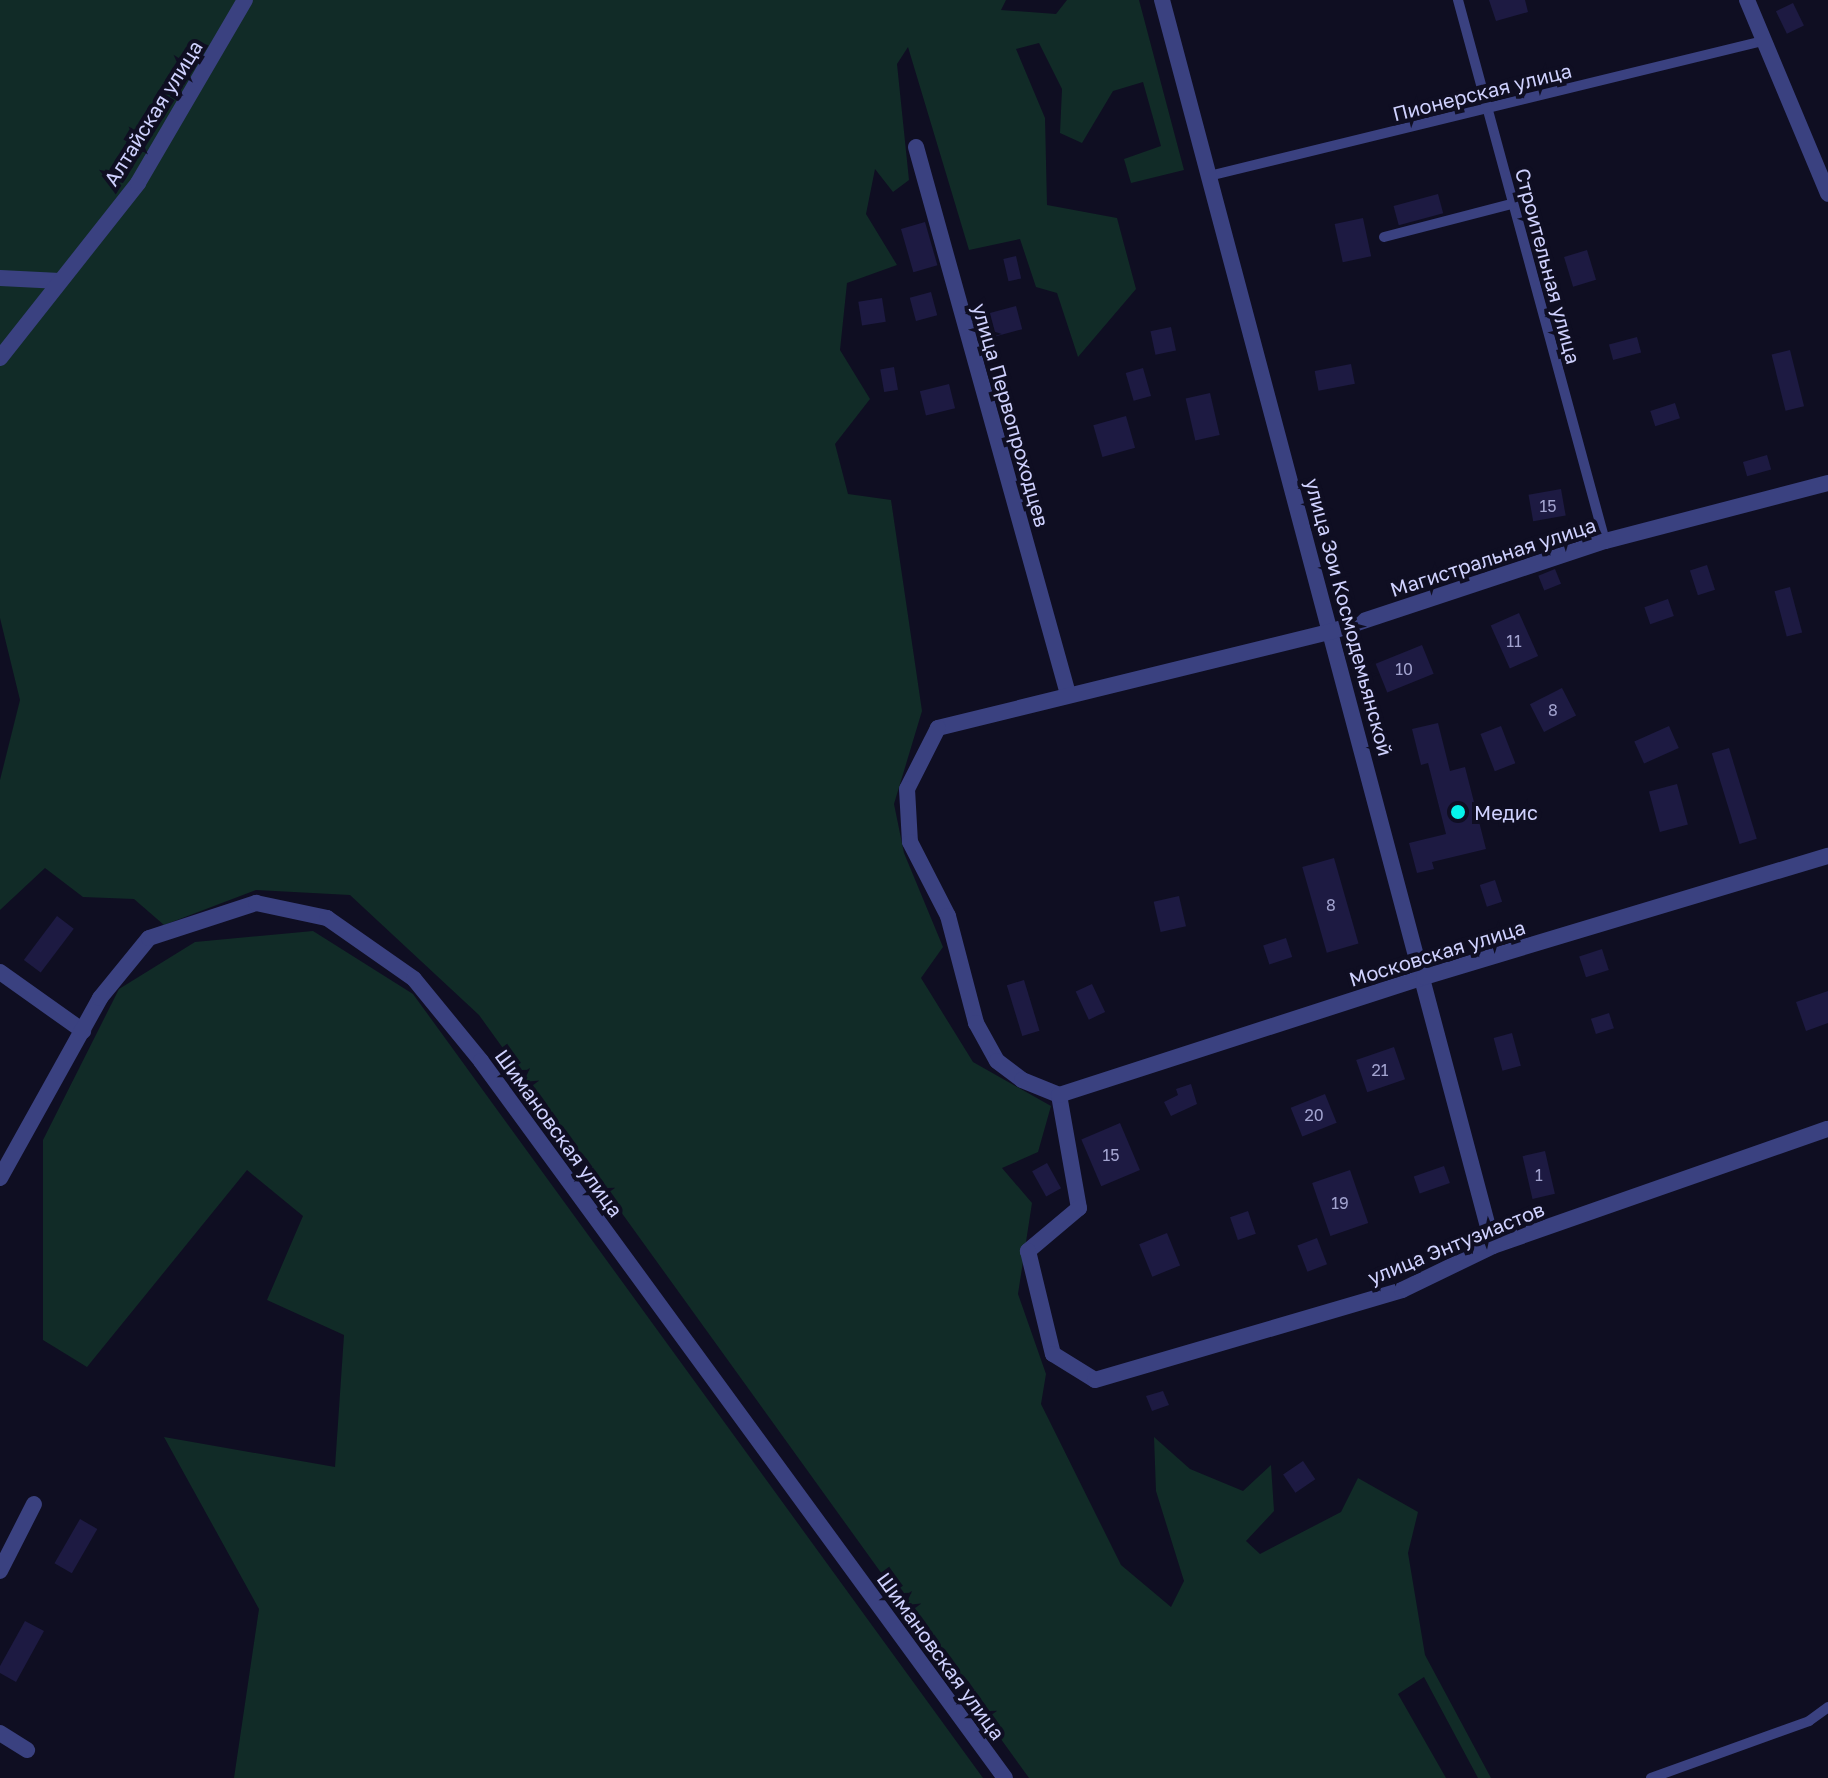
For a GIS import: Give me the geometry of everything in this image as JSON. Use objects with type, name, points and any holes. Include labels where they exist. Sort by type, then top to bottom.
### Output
[{"type":"street","name":"Алтайская улица","points":[[0,358],[138,183],[245,0]]},
{"type":"street","name":"улица Зои Космодемьянской","points":[[1162,0],[1333,631],[1493,1246]]},
{"type":"street","points":[[1747,0],[1828,194]]},
{"type":"street","name":"улица Первопроходцев","points":[[916,147],[1068,694]]},
{"type":"street","points":[[0,278],[60,281]]},
{"type":"street","name":"Магистральная улица","points":[[1059,1095],[1022,1080],[997,1061],[976,1023],[948,916],[910,842],[907,789],[938,728],[1333,631],[1605,541],[1828,483]]},
{"type":"street","name":"Московская улица","points":[[1059,1095],[1424,977],[1828,856]]},
{"type":"street","name":"Шимановская улица","points":[[0,1178],[100,998],[149,938],[256,903],[327,918],[414,979],[481,1061],[1005,1778]]},
{"type":"street","points":[[0,972],[83,1031]]},
{"type":"street","name":"улица Энтузиастов","points":[[1059,1095],[1079,1208],[1028,1251],[1053,1354],[1095,1380],[1402,1290],[1493,1246],[1828,1129]]},
{"type":"street","points":[[0,1571],[34,1504]]},
{"type":"street","points":[[0,1733],[27,1750]]},
{"type":"lane","name":"Строительная улица","points":[[1458,0],[1605,541]]},
{"type":"lane","name":"Пионерская улица","points":[[1209,176],[1763,41]]},
{"type":"lane","points":[[1384,237],[1512,204]]},
{"type":"lane","points":[[1651,1778],[1809,1721],[1828,1707]]},
{"type":"green space","points":[[0,0],[1006,0],[1001,10],[1056,14],[1067,0],[1139,0],[1184,170],[1131,183],[1124,159],[1161,146],[1143,82],[1113,91],[1082,143],[1060,133],[1062,89],[1039,43],[1016,49],[1045,118],[1047,205],[1117,218],[1136,289],[1078,357],[1057,293],[1036,287],[1020,239],[969,250],[908,47],[897,64],[909,180],[893,192],[875,169],[866,214],[897,265],[847,283],[840,350],[870,399],[835,444],[848,494],[891,500],[922,711],[894,804],[904,853],[943,947],[921,978],[973,1062],[1051,1106],[1038,1152],[1002,1168],[1032,1203],[1018,1294],[1046,1374],[1041,1404],[1121,1565],[1171,1607],[1184,1581],[1156,1491],[1154,1437],[1190,1469],[1243,1491],[1271,1465],[1274,1511],[1246,1541],[1260,1554],[1341,1512],[1358,1478],[1418,1512],[1408,1553],[1425,1655],[1491,1778],[1478,1778],[1424,1677],[1398,1694],[1446,1778],[1029,1778],[479,1015],[350,895],[256,890],[164,925],[134,899],[83,897],[45,868],[0,910],[0,780],[20,700],[0,618]]},
{"type":"green space","points":[[313,931],[413,994],[983,1778],[234,1778],[259,1609],[164,1437],[335,1467],[344,1335],[267,1300],[303,1216],[247,1170],[87,1367],[43,1340],[43,1140],[119,989],[195,942]]},
{"type":"building","points":[[1489,0],[1525,0],[1528,12],[1496,21]]},
{"type":"building","points":[[1793,3],[1804,25],[1787,34],[1776,11]]},
{"type":"building","points":[[1438,194],[1443,213],[1399,225],[1394,206]]},
{"type":"building","points":[[1363,218],[1371,256],[1343,262],[1335,224]]},
{"type":"building","points":[[925,222],[937,265],[913,272],[901,229]]},
{"type":"building","points":[[1587,250],[1596,280],[1573,287],[1564,257]]},
{"type":"building","points":[[1016,256],[1021,278],[1009,281],[1003,259]]},
{"type":"building","points":[[931,292],[937,315],[916,321],[910,298]]},
{"type":"building","points":[[882,298],[886,322],[862,325],[858,302]]},
{"type":"building","points":[[1016,306],[1022,329],[996,336],[990,313]]},
{"type":"building","points":[[1171,327],[1176,350],[1155,355],[1150,331]]},
{"type":"building","points":[[1637,337],[1641,352],[1613,360],[1609,345]]},
{"type":"building","points":[[1790,350],[1804,406],[1786,411],[1772,355]]},
{"type":"building","points":[[1351,364],[1355,384],[1318,391],[1315,371]]},
{"type":"building","points":[[894,367],[898,390],[884,392],[880,369]]},
{"type":"building","points":[[1143,368],[1151,396],[1134,401],[1126,373]]},
{"type":"building","points":[[949,384],[955,408],[926,416],[920,391]]},
{"type":"building","points":[[1210,393],[1220,435],[1195,441],[1186,399]]},
{"type":"building","points":[[1675,403],[1680,418],[1655,426],[1650,411]]},
{"type":"building","points":[[1126,416],[1135,448],[1102,457],[1093,425]]},
{"type":"building","points":[[1767,455],[1771,469],[1747,476],[1743,462]]},
{"type":"building","points":[[1561,489],[1566,516],[1533,521],[1529,495]]},
{"type":"building","points":[[1707,565],[1715,590],[1698,595],[1690,571]]},
{"type":"building","points":[[1555,569],[1561,584],[1544,591],[1538,576]]},
{"type":"building","points":[[1790,587],[1802,632],[1787,637],[1775,591]]},
{"type":"building","points":[[1668,599],[1674,616],[1650,624],[1644,607]]},
{"type":"building","points":[[1519,613],[1538,656],[1510,669],[1491,626]]},
{"type":"building","points":[[1422,645],[1434,674],[1387,692],[1376,664]]},
{"type":"building","points":[[1562,688],[1576,716],[1544,732],[1530,704]]},
{"type":"building","points":[[1438,723],[1450,771],[1465,767],[1486,849],[1432,862],[1434,869],[1417,873],[1409,843],[1446,834],[1428,763],[1421,765],[1412,729]]},
{"type":"building","points":[[1501,726],[1515,763],[1495,771],[1480,734]]},
{"type":"building","points":[[1669,726],[1679,748],[1644,763],[1634,741]]},
{"type":"building","points":[[1729,748],[1757,839],[1740,844],[1712,753]]},
{"type":"building","points":[[1677,784],[1688,825],[1660,832],[1649,792]]},
{"type":"building","points":[[1334,858],[1359,944],[1327,953],[1302,867]]},
{"type":"building","points":[[1495,880],[1502,902],[1487,907],[1480,885]]},
{"type":"building","points":[[1179,896],[1186,926],[1161,932],[1154,902]]},
{"type":"building","points":[[57,916],[74,929],[41,973],[24,960]]},
{"type":"building","points":[[1286,938],[1292,957],[1269,964],[1263,945]]},
{"type":"building","points":[[1602,949],[1609,970],[1586,977],[1579,956]]},
{"type":"building","points":[[1024,980],[1039,1031],[1022,1036],[1007,985]]},
{"type":"building","points":[[1092,984],[1105,1012],[1089,1020],[1076,992]]},
{"type":"building","points":[[1828,991],[1828,1023],[1806,1031],[1796,1002]]},
{"type":"building","points":[[1609,1013],[1614,1028],[1596,1034],[1591,1019]]},
{"type":"building","points":[[1512,1033],[1521,1066],[1502,1071],[1494,1038]]},
{"type":"building","points":[[1394,1047],[1405,1079],[1367,1092],[1356,1060]]},
{"type":"building","points":[[1191,1084],[1197,1104],[1171,1116],[1164,1102],[1178,1095],[1176,1089]]},
{"type":"building","points":[[1325,1094],[1337,1123],[1302,1137],[1291,1108]]},
{"type":"building","points":[[1120,1123],[1140,1170],[1101,1186],[1081,1139]]},
{"type":"building","points":[[1545,1151],[1555,1194],[1532,1199],[1523,1156]]},
{"type":"building","points":[[1047,1163],[1061,1188],[1046,1197],[1032,1171]]},
{"type":"building","points":[[1444,1166],[1450,1183],[1420,1193],[1414,1176]]},
{"type":"building","points":[[1350,1170],[1368,1223],[1330,1236],[1312,1183]]},
{"type":"building","points":[[1248,1211],[1256,1234],[1238,1240],[1230,1217]]},
{"type":"building","points":[[1167,1233],[1180,1265],[1152,1277],[1139,1244]]},
{"type":"building","points":[[1317,1238],[1327,1264],[1307,1272],[1297,1246]]},
{"type":"building","points":[[1163,1391],[1169,1405],[1152,1411],[1146,1396]]},
{"type":"building","points":[[1303,1461],[1315,1479],[1295,1493],[1283,1474]]},
{"type":"building","points":[[80,1519],[97,1529],[72,1573],[54,1563]]},
{"type":"building","points":[[25,1621],[44,1631],[16,1682],[0,1673],[0,1666]]},
{"type":"place","name":"Медис","points":[[1458,812]]}]
